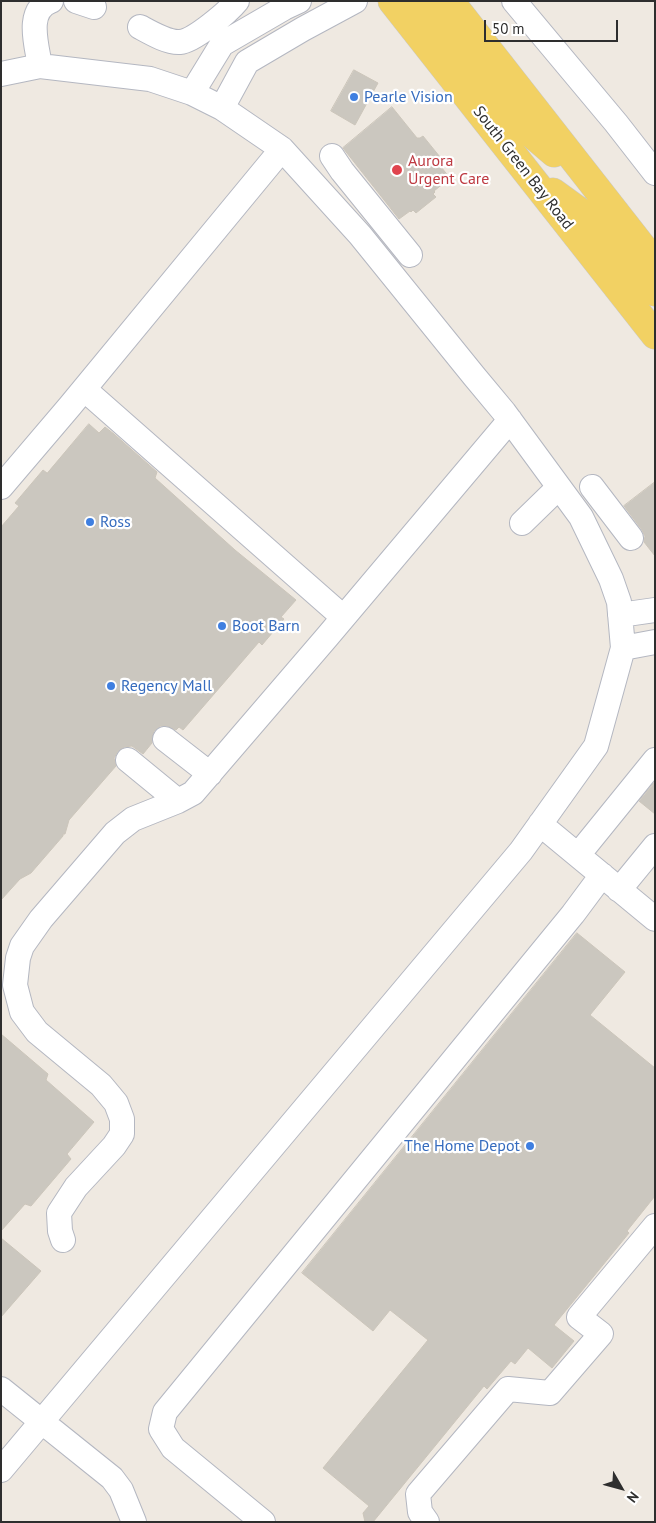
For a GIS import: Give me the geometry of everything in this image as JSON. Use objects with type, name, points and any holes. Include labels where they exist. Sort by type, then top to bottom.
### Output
[{"type":"main road","name":"South Green Bay Road","points":[[392,1],[655,335]]},
{"type":"main road","points":[[420,1],[512,117],[599,192]]},
{"type":"main road","points":[[450,1],[655,263]]},
{"type":"main road","points":[[527,174],[608,232],[655,292]]},
{"type":"lane","points":[[23,1],[34,23],[40,66]]},
{"type":"lane","points":[[34,23],[39,10],[51,1]]},
{"type":"lane","points":[[140,27],[158,37],[181,42],[193,37],[237,1]]},
{"type":"lane","points":[[192,93],[222,44],[299,1]]},
{"type":"lane","points":[[222,108],[247,62],[354,1]]},
{"type":"lane","points":[[514,1],[616,123],[655,173]]},
{"type":"lane","points":[[1,74],[40,66],[150,79],[192,93],[222,108],[282,149],[365,242],[510,420],[582,517],[619,602],[623,648],[596,746],[540,824],[491,888],[1,1470]]},
{"type":"lane","points":[[1,487],[282,149]]},
{"type":"lane","points":[[332,156],[347,178],[410,255]]},
{"type":"lane","points":[[323,195],[347,178]]},
{"type":"lane","points":[[84,389],[344,617]]},
{"type":"lane","points":[[64,1240],[60,1231],[59,1213],[76,1187],[114,1146],[122,1134],[122,1119],[116,1103],[101,1086],[38,1032],[22,1012],[9,965],[18,958],[22,946],[41,919],[115,833],[133,819],[193,793],[510,420]]},
{"type":"lane","points":[[522,523],[559,487]]},
{"type":"lane","points":[[592,487],[631,538]]},
{"type":"lane","points":[[620,615],[655,610]]},
{"type":"lane","points":[[623,648],[655,642]]},
{"type":"lane","points":[[165,739],[210,774]]},
{"type":"lane","points":[[128,760],[178,801]]},
{"type":"lane","points":[[578,855],[655,760]]},
{"type":"lane","points":[[540,824],[655,920]]},
{"type":"lane","points":[[263,1522],[173,1448],[161,1429],[165,1412],[573,914],[655,846]]},
{"type":"lane","points":[[428,1522],[420,1512],[418,1494],[508,1389],[536,1402],[550,1393],[601,1334],[579,1317],[655,1226]]},
{"type":"lane","points":[[1,1389],[112,1478],[121,1490],[134,1522]]},
{"type":"building","name":"Pearle Vision","points":[[354,70],[378,83],[355,125],[331,111]]},
{"type":"building","name":"Aurora Urgent Care","points":[[392,107],[417,138],[423,136],[440,157],[437,162],[450,178],[434,191],[433,194],[436,197],[416,213],[413,210],[410,211],[399,219],[343,148]]},
{"type":"building","name":"Regency Mall","points":[[89,424],[99,433],[105,427],[114,434],[157,472],[155,478],[235,550],[296,600],[281,617],[284,619],[262,645],[259,642],[183,730],[179,727],[176,730],[167,726],[160,726],[154,731],[152,743],[143,754],[132,746],[124,747],[118,751],[114,758],[116,766],[69,820],[65,834],[63,834],[31,873],[20,879],[1,900],[1,527],[19,506],[15,503],[43,470],[47,473]]},
{"type":"building","points":[[655,482],[655,556],[644,542],[645,536],[642,530],[624,506]]},
{"type":"building","points":[[655,782],[655,814],[639,801]]},
{"type":"building","name":"The Home Depot","points":[[577,933],[625,972],[590,1015],[655,1068],[655,1196],[627,1231],[629,1233],[554,1325],[574,1341],[552,1368],[528,1348],[515,1364],[511,1361],[487,1389],[484,1386],[373,1522],[365,1522],[363,1513],[369,1506],[323,1468],[428,1340],[390,1310],[373,1331],[302,1273]]},
{"type":"building","points":[[1,1034],[48,1074],[46,1080],[94,1122],[67,1154],[71,1159],[31,1206],[25,1204],[1,1231]]},
{"type":"building","points":[[1,1238],[41,1271],[1,1317]]},
{"type":"place","name":"Pearle Vision","points":[[354,97]]},
{"type":"place","name":"Aurora Urgent Care","points":[[397,170]]},
{"type":"place","name":"Ross","points":[[90,522]]},
{"type":"place","name":"Boot Barn","points":[[222,626]]},
{"type":"place","name":"Regency Mall","points":[[111,686]]},
{"type":"place","name":"The Home Depot","points":[[530,1146]]}]
